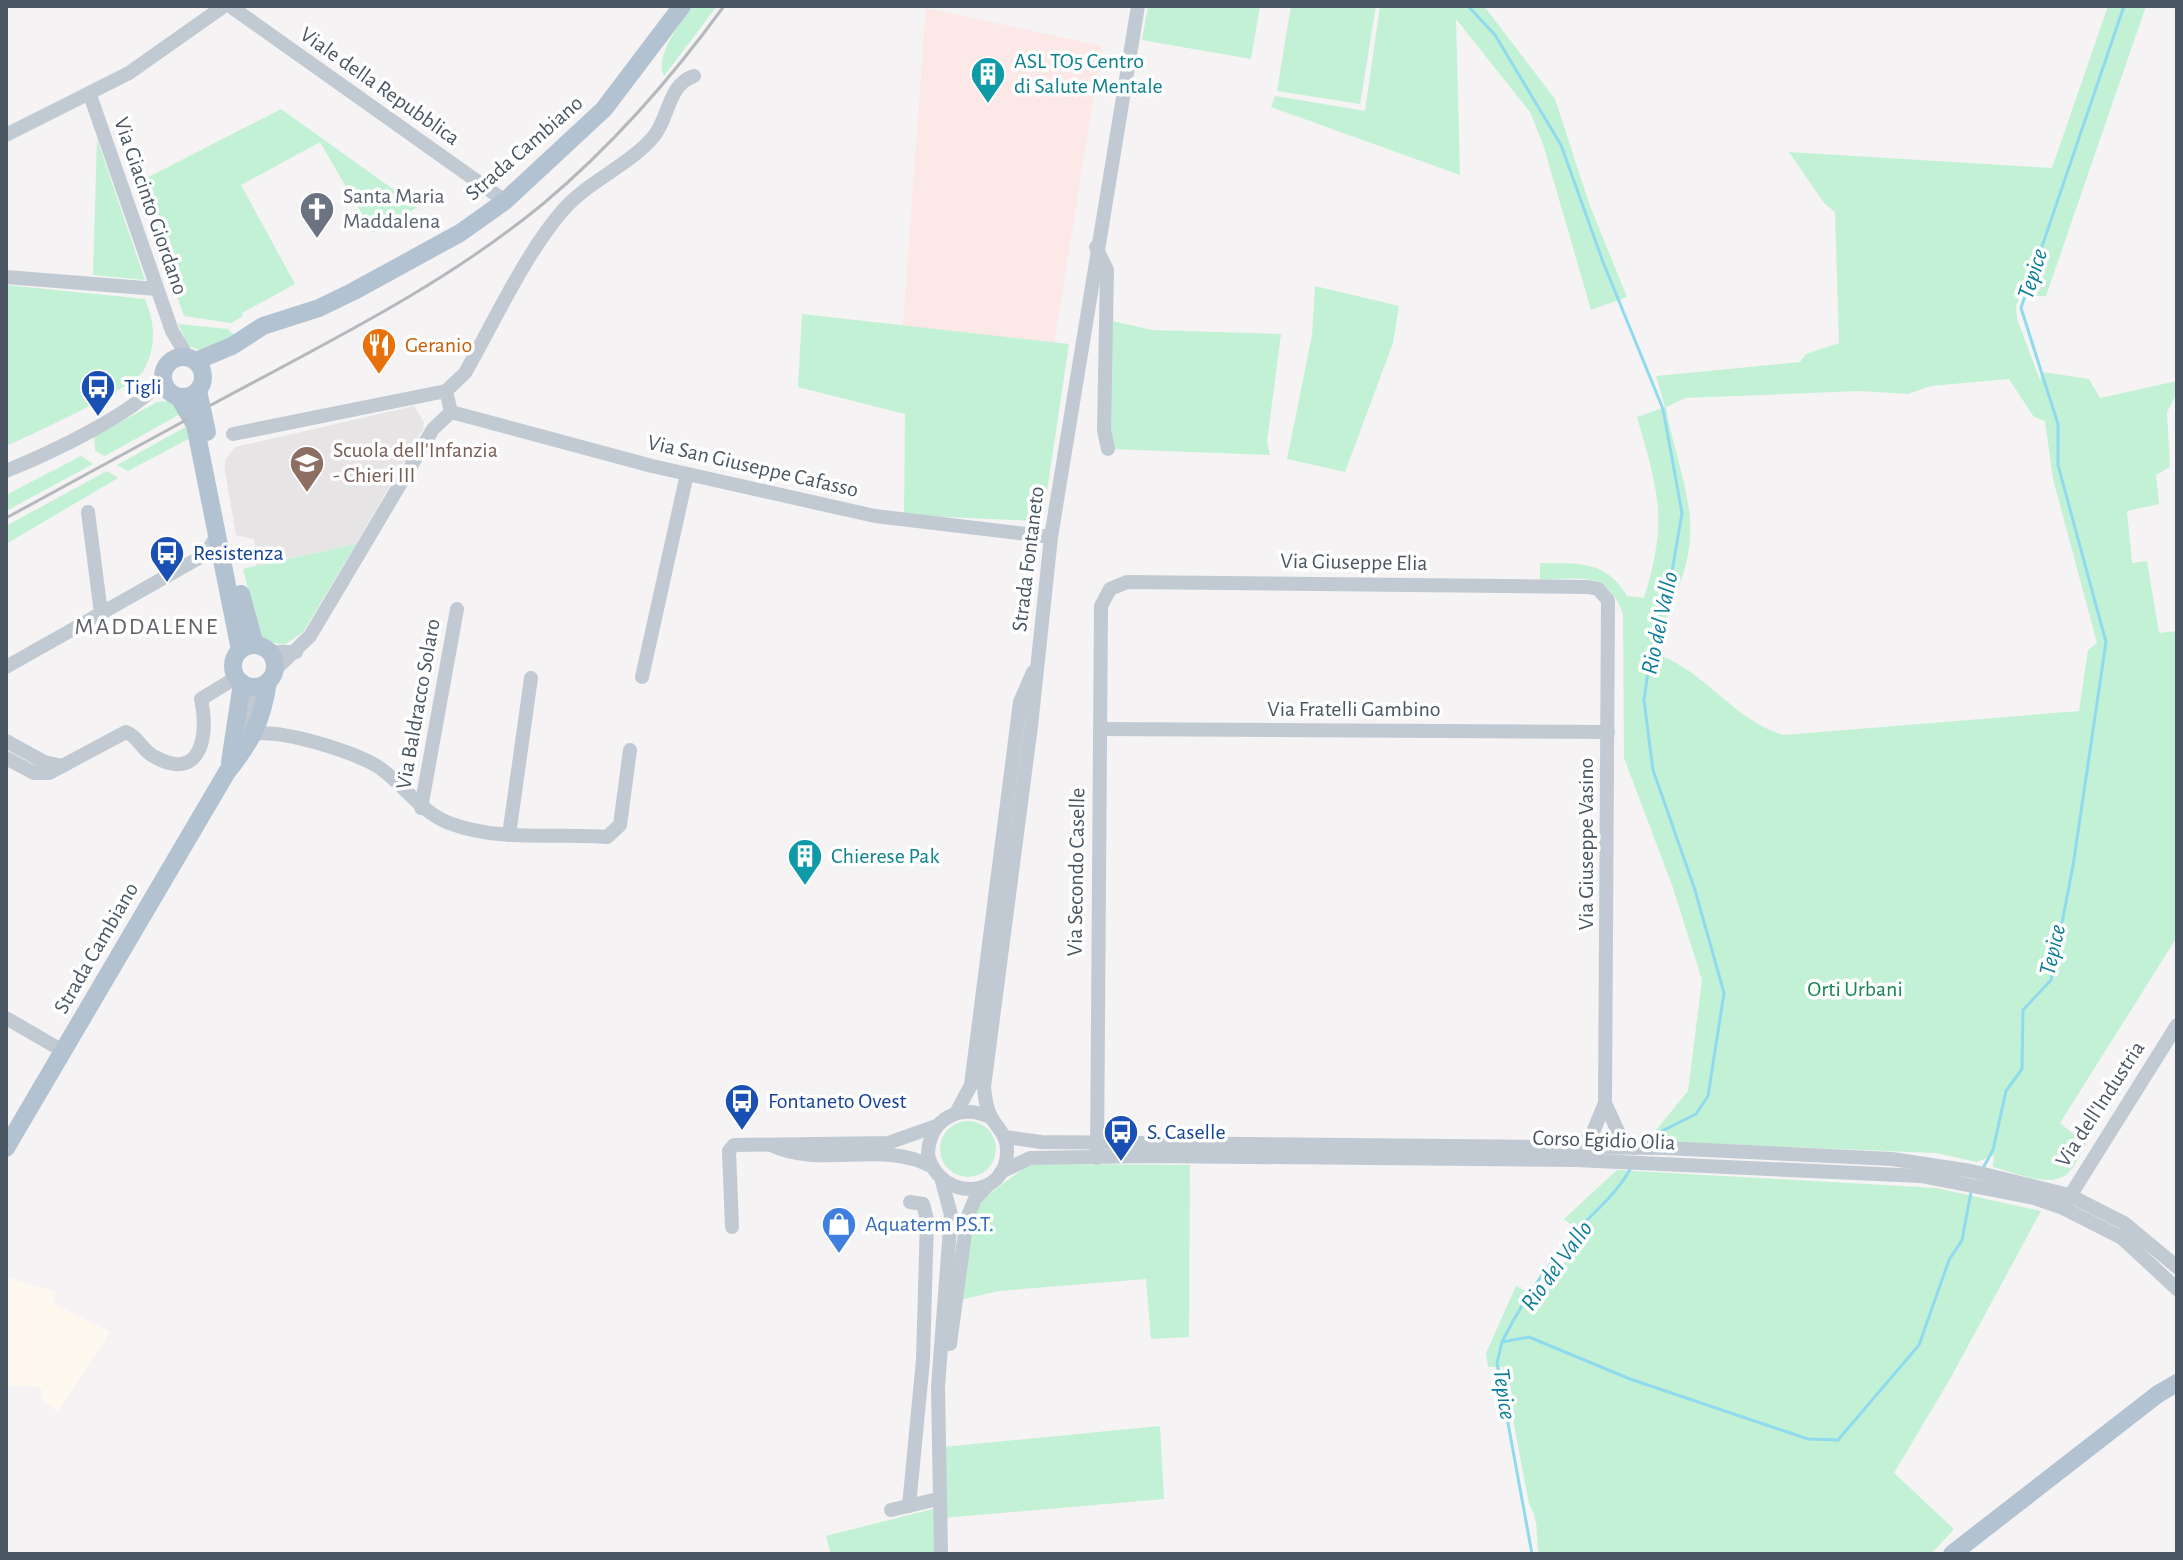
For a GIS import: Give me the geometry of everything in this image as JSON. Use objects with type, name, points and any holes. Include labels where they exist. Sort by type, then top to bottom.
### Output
[{"type":"main road","name":"Strada Cambiano","points":[[176,396],[192,368],[263,326],[319,308],[354,291],[460,233],[505,201],[604,109],[682,6]]},
{"type":"main road","points":[[254,680],[255,649],[192,368],[165,366],[163,378],[195,425],[224,571],[255,649]]},
{"type":"main road","points":[[254,680],[233,666],[255,649]]},
{"type":"main road","name":"Strada Cambiano","points":[[6,1148],[263,716],[254,680]]},
{"type":"main road","name":"Strada Cambiano","points":[[227,772],[254,680]]},
{"type":"main road","points":[[2158,1394],[2177,1367]]},
{"type":"main road","points":[[1952,1554],[2158,1394],[2177,1383]]},
{"type":"street","points":[[6,135],[90,95],[154,57],[227,6]]},
{"type":"street","name":"Viale della Repubblica","points":[[227,6],[505,201]]},
{"type":"street","name":"Strada Fontaneto","points":[[1005,1137],[992,1118],[984,1087],[1051,537],[1096,247],[1138,6]]},
{"type":"street","points":[[233,434],[446,391],[465,373],[557,218],[586,189],[651,139],[667,104],[686,79],[694,76]]},
{"type":"street","name":"Via Giacinto Giordano","points":[[90,95],[172,331],[192,368]]},
{"type":"street","points":[[1096,247],[1107,270],[1104,430],[1108,449]]},
{"type":"street","points":[[6,277],[157,289]]},
{"type":"street","points":[[6,471],[114,418],[145,399],[163,378]]},
{"type":"street","points":[[6,758],[34,773],[49,773],[126,732],[134,735],[155,757],[174,764],[187,762],[200,751],[207,724],[201,699],[254,680],[296,652],[310,636],[433,429],[451,412],[446,391]]},
{"type":"street","points":[[145,399],[176,396]]},
{"type":"street","name":"Via San Giuseppe Cafasso","points":[[451,412],[687,474],[890,519],[1051,537]]},
{"type":"street","points":[[642,677],[687,474]]},
{"type":"street","points":[[88,512],[101,613]]},
{"type":"street","points":[[6,667],[206,554],[217,535]]},
{"type":"street","points":[[206,554],[224,571]]},
{"type":"street","name":"Via Giuseppe Elia","points":[[1110,589],[1127,582],[1598,589]]},
{"type":"street","name":"Via Secondo Caselle","points":[[1097,1158],[1101,606],[1110,589]]},
{"type":"street","name":"Via Giuseppe Vasino","points":[[1576,1148],[1591,1137],[1605,1103],[1608,600],[1598,589]]},
{"type":"street","name":"Via Baldracco Solaro","points":[[421,808],[457,609]]},
{"type":"street","points":[[255,649],[296,652]]},
{"type":"street","points":[[956,1113],[971,1085],[1020,702],[1038,661]]},
{"type":"street","points":[[509,835],[531,678]]},
{"type":"street","name":"Via Fratelli Gambino","points":[[1100,729],[1608,732]]},
{"type":"street","points":[[253,734],[268,732],[354,755],[378,767],[421,808],[448,823],[509,835],[607,837],[620,825],[630,750]]},
{"type":"street","points":[[6,741],[44,762],[63,766]]},
{"type":"street","points":[[6,1018],[63,1051]]},
{"type":"street","name":"Via dell'Industria","points":[[2066,1202],[2177,1025]]},
{"type":"street","name":"Via Giuseppe Vasino","points":[[1605,1103],[1620,1136],[1635,1148]]},
{"type":"street","points":[[732,1227],[729,1151],[742,1143],[888,1143],[936,1126],[956,1113],[968,1111],[992,1118]]},
{"type":"street","points":[[936,1126],[928,1146],[931,1166],[942,1181],[951,1215],[939,1367],[938,1499],[941,1554]]},
{"type":"street","points":[[939,1412],[967,1218],[975,1199],[1001,1172],[1008,1149],[1005,1137]]},
{"type":"street","name":"Corso Egidio Olia","points":[[1005,1137],[1041,1142],[1664,1148],[1892,1159],[2066,1202],[2124,1223],[2177,1267]]},
{"type":"street","points":[[767,1143],[788,1153],[900,1154],[931,1166]]},
{"type":"street","name":"Corso Egidio Olia","points":[[1001,1172],[1030,1158],[1097,1158],[1624,1162],[1968,1178]]},
{"type":"street","points":[[942,1181],[965,1190],[989,1184]]},
{"type":"street","points":[[909,1506],[923,1360],[927,1219],[923,1204],[910,1202]]},
{"type":"street","name":"Corso Egidio Olia","points":[[2066,1202],[2122,1238],[2177,1289]]},
{"type":"street","points":[[891,1510],[938,1499]]},
{"type":"shaded area","points":[[926,8],[1102,46],[1054,343],[903,326]]},
{"type":"shaded area","name":"Scuola dell'Infanzia - Chieri III","points":[[414,406],[424,422],[423,429],[356,544],[255,566],[258,560],[254,539],[236,535],[225,471],[225,460],[235,447]]},
{"type":"shaded area","points":[[6,1277],[56,1292],[53,1303],[110,1332],[57,1412],[41,1399],[42,1390],[35,1386],[6,1386]]},
{"type":"green space","points":[[692,6],[717,6],[664,76],[662,67],[666,49]]},
{"type":"green space","points":[[1148,6],[1260,6],[1251,59],[1142,40]]},
{"type":"green space","points":[[1291,6],[1376,6],[1360,104],[1277,91]]},
{"type":"green space","points":[[1380,6],[1484,6],[1555,99],[1590,206],[1627,297],[1591,310],[1543,144],[1530,112],[1456,19],[1460,175],[1271,107],[1275,96],[1365,111]]},
{"type":"green space","name":"Orti Urbani","points":[[2108,6],[2146,6],[2046,296],[2029,296],[2035,280],[2027,278],[2016,306],[2017,319],[2040,380],[2042,372],[2089,379],[2100,398],[2177,381],[2177,393],[2167,412],[2170,467],[2156,475],[2159,504],[2127,511],[2132,563],[2147,561],[2159,633],[2177,631],[2177,937],[2060,1123],[2086,1144],[2072,1169],[2062,1177],[2043,1180],[1993,1167],[1994,1155],[1977,1162],[1936,1153],[1647,1141],[1688,1091],[1702,980],[1672,885],[1624,758],[1623,614],[1617,600],[1600,584],[1579,579],[1540,580],[1540,563],[1590,566],[1610,576],[1627,596],[1644,598],[1656,548],[1658,507],[1637,417],[1665,407],[1656,376],[1800,362],[1806,354],[1839,343],[1835,212],[1824,203],[1789,152],[2052,168]],"holes":[[[2009,379],[2034,417],[2045,421],[2053,479],[2097,643],[2088,650],[2079,711],[1784,735],[1750,719],[1690,672],[1656,654],[1685,567],[1690,536],[1687,499],[1666,407],[1685,398],[1860,391],[1908,394],[1931,386]]]},
{"type":"green space","points":[[281,109],[418,207],[373,233],[320,142],[241,185],[295,284],[242,313],[243,316],[231,323],[184,316],[137,183]]},
{"type":"green space","points":[[97,139],[145,280],[93,275]]},
{"type":"green space","points":[[6,285],[145,299],[153,335],[151,353],[143,371],[101,400],[6,446]]},
{"type":"green space","points":[[1315,286],[1399,306],[1393,343],[1345,472],[1287,459],[1312,335]]},
{"type":"green space","points":[[802,314],[1069,344],[1044,511],[1037,521],[904,515],[905,414],[798,387]]},
{"type":"green space","points":[[1108,320],[1152,330],[1281,334],[1267,442],[1270,455],[1112,449],[1108,439]]},
{"type":"green space","points":[[178,324],[228,329],[234,335],[203,351],[188,346]]},
{"type":"green space","points":[[170,401],[182,413],[105,456],[95,451],[94,437],[157,402]]},
{"type":"green space","points":[[191,424],[190,438],[128,471],[117,465]]},
{"type":"green space","points":[[81,456],[93,464],[6,511],[6,495]]},
{"type":"green space","points":[[107,471],[118,478],[6,544],[6,526]]},
{"type":"green space","points":[[356,544],[303,632],[284,645],[261,640],[243,569]]},
{"type":"green space","points":[[968,1121],[988,1129],[996,1149],[988,1169],[968,1177],[948,1169],[940,1149],[948,1129]]},
{"type":"green space","points":[[1028,1165],[1190,1165],[1189,1337],[1151,1339],[1146,1279],[999,1291],[960,1300],[972,1225],[981,1200]]},
{"type":"green space","points":[[1617,1170],[1936,1188],[2041,1211],[1950,1379],[1894,1473],[1954,1529],[1931,1554],[1539,1554],[1536,1522],[1529,1504],[1503,1367],[1488,1367],[1486,1353],[1516,1286],[1536,1296],[1586,1237],[1564,1219]]},
{"type":"green space","points":[[1160,1426],[1164,1499],[943,1518],[943,1447]]},
{"type":"green space","points":[[933,1509],[935,1554],[831,1554],[826,1536]]},
{"type":"waterway","name":"Rio del Vallo","points":[[1468,6],[1495,35],[1561,145],[1603,262],[1663,409],[1682,513],[1668,595],[1654,630],[1644,700],[1653,770],[1695,890],[1724,993],[1708,1096],[1696,1114],[1660,1132],[1651,1142]]},
{"type":"waterway","name":"Tepice","points":[[1983,1168],[1993,1150],[2006,1091],[2022,1069],[2023,1010],[2051,980],[2073,866],[2106,642],[2058,465],[2058,424],[2021,308],[2124,6]]},
{"type":"waterway","name":"Rio del Vallo","points":[[1502,1342],[1550,1265],[1616,1190],[1632,1166]]},
{"type":"waterway","name":"Tepice","points":[[1532,1554],[1497,1363],[1502,1342],[1529,1337],[1630,1379],[1808,1439],[1838,1440],[1919,1345],[1949,1260],[1962,1240],[1971,1192]]},
{"type":"railway","points":[[211,405],[382,312],[506,233],[569,181],[617,134],[662,85],[724,6]]},
{"type":"railway","points":[[6,518],[186,420]]},
{"type":"place","name":"ASL TO5 Centro di Salute Mentale","points":[[988,105]]},
{"type":"place","name":"Santa Maria Maddalena","points":[[317,240]]},
{"type":"place","name":"Geranio","points":[[379,376]]},
{"type":"place","name":"Tigli","points":[[98,418]]},
{"type":"place","name":"Scuola dell'Infanzia - Chieri III","points":[[307,494]]},
{"type":"place","name":"Resistenza","points":[[167,584]]},
{"type":"place","name":"Chierese Pak","points":[[805,887]]},
{"type":"place","name":"Fontaneto Ovest","points":[[742,1132]]},
{"type":"place","name":"S. Caselle","points":[[1121,1163]]},
{"type":"place","name":"Aquaterm P.S.T.","points":[[839,1255]]},
{"type":"district","name":"MADDALENE","points":[[147,627]]}]
